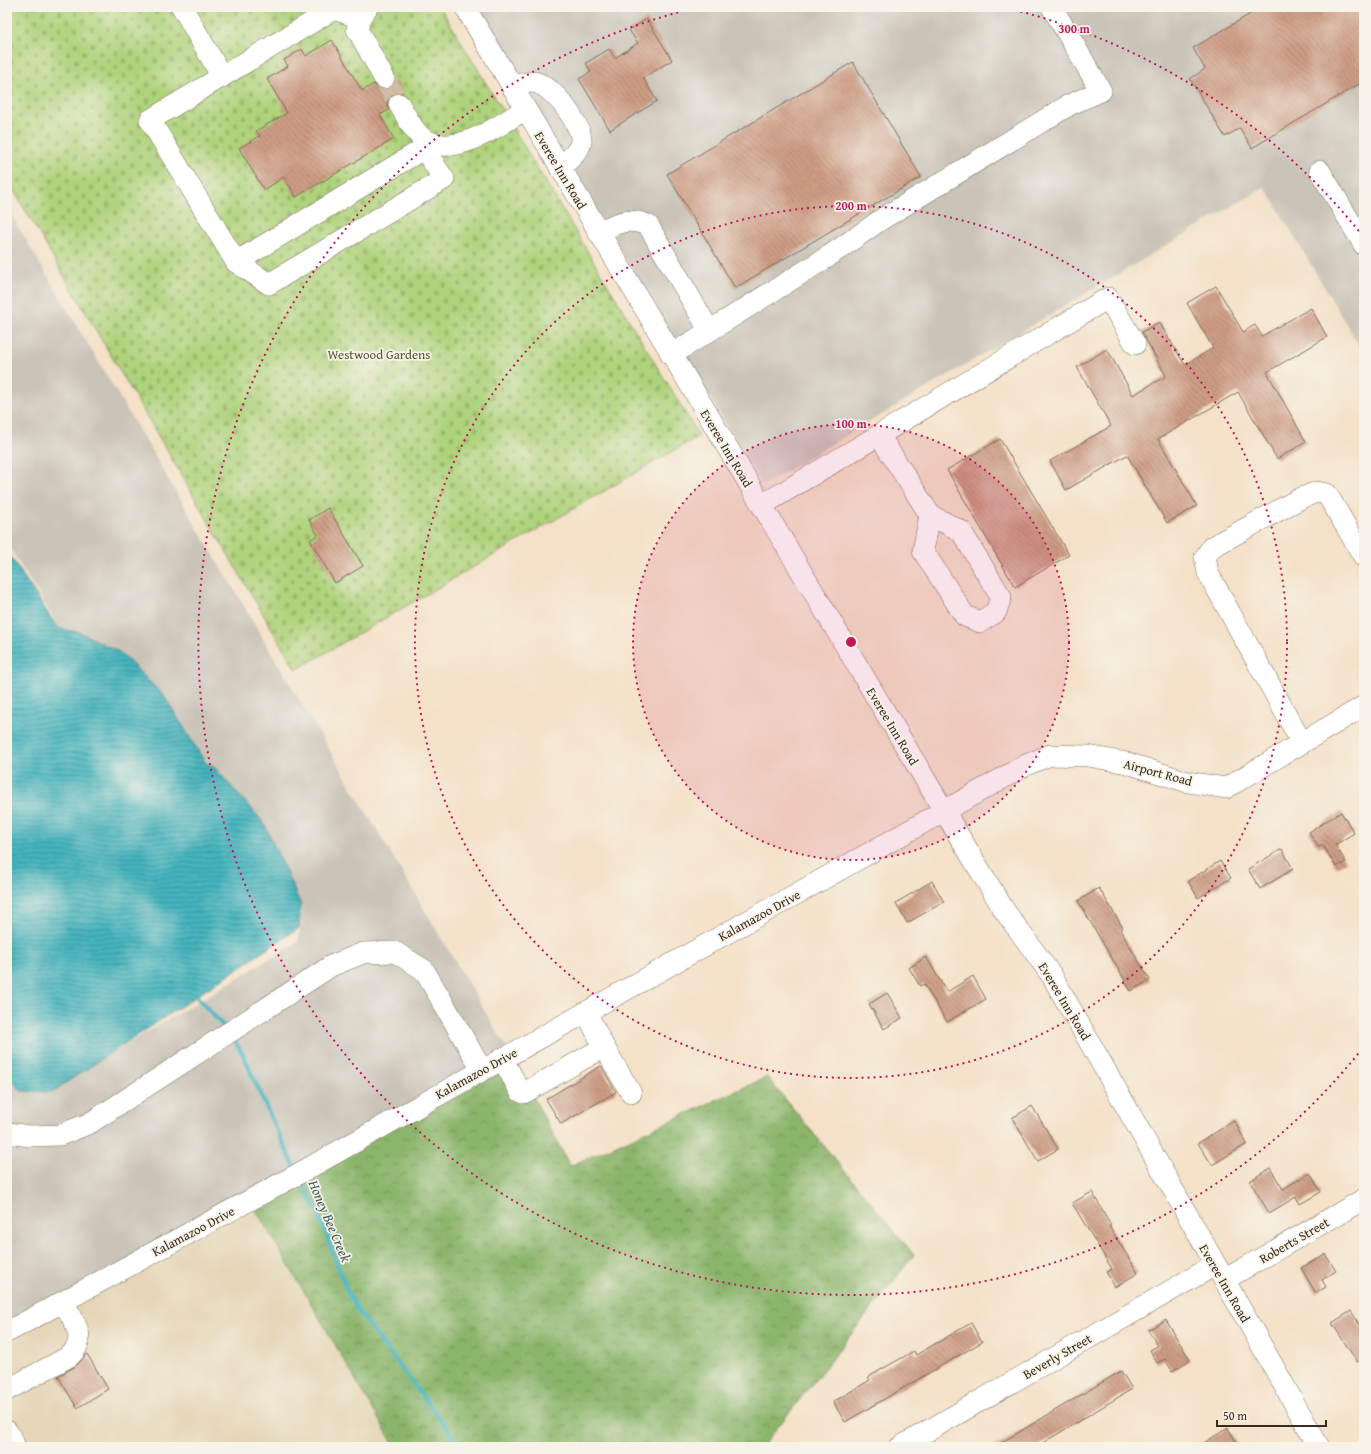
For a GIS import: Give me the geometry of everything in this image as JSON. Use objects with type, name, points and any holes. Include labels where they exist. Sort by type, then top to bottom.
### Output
[{"type":"street","points":[[182,7],[222,77]]},
{"type":"street","name":"Everee Inn Road","points":[[465,7],[944,811],[1004,910],[1052,976],[1319,1447]]},
{"type":"street","points":[[671,355],[823,260],[882,220],[1069,105],[1101,92],[1052,7]]},
{"type":"street","points":[[384,78],[357,28],[363,12],[334,9],[150,120],[236,262],[269,284],[444,179],[428,146],[399,104]]},
{"type":"street","points":[[512,87],[534,82],[547,88],[559,97],[579,130],[581,141],[577,151],[560,168]]},
{"type":"street","points":[[236,262],[428,146],[458,144],[488,133],[525,109]]},
{"type":"street","points":[[1320,172],[1364,245]]},
{"type":"street","points":[[598,232],[622,222],[636,220],[648,225],[709,330]]},
{"type":"street","points":[[762,506],[1108,298],[1135,344]]},
{"type":"street","points":[[879,435],[930,515],[961,531],[1001,597],[996,612],[980,622],[965,616],[924,551],[930,515]]},
{"type":"street","points":[[1302,743],[1208,573],[1205,557],[1212,547],[1301,498],[1317,492],[1327,494],[1364,557]]},
{"type":"street","name":"Airport Road","points":[[944,811],[1026,765],[1050,755],[1088,756],[1127,763],[1158,774],[1188,782],[1226,788],[1364,706]]},
{"type":"street","name":"Kalamazoo Drive","points":[[7,1332],[298,1174],[944,811]]},
{"type":"street","points":[[7,1133],[30,1136],[60,1135],[90,1123],[331,966],[363,953],[394,952],[424,970],[482,1070]]},
{"type":"street","points":[[586,1012],[604,1047],[631,1093]]},
{"type":"street","points":[[502,1058],[520,1091],[524,1093],[604,1047]]},
{"type":"street","name":"Roberts Street","points":[[1219,1273],[1364,1199]]},
{"type":"street","name":"Beverly Street","points":[[900,1447],[1219,1273]]},
{"type":"street","points":[[7,1390],[70,1356],[77,1350],[80,1342],[79,1333],[63,1302]]},
{"type":"street","points":[[7,1431],[14,1444],[8,1447]]},
{"type":"shaded area","points":[[472,7],[1364,7],[1364,354],[1265,187],[763,485]]},
{"type":"shaded area","points":[[7,208],[512,1057],[7,1339],[7,1065],[27,1092],[58,1085],[298,942],[303,906],[185,729],[103,659],[61,630],[7,544]]},
{"type":"shaded area","points":[[249,1198],[395,1447],[7,1447],[7,1339]]},
{"type":"green space","name":"Westwood Gardens","points":[[7,7],[440,7],[699,436],[296,670],[7,179]]},
{"type":"green space","points":[[512,1057],[570,1166],[767,1077],[914,1255],[762,1447],[395,1447],[249,1198]]},
{"type":"water","points":[[7,551],[53,621],[60,629],[80,632],[121,653],[164,696],[206,763],[215,768],[264,823],[301,905],[299,928],[52,1092],[21,1091],[7,1074]]},
{"type":"building","points":[[1262,7],[1364,7],[1364,81],[1252,148],[1240,128],[1225,137],[1190,79],[1205,69],[1193,48]]},
{"type":"building","points":[[647,19],[672,60],[643,78],[657,101],[610,130],[579,79],[591,72],[586,63],[609,49],[615,58],[638,43],[629,30]]},
{"type":"building","points":[[332,40],[362,91],[374,84],[383,90],[389,89],[396,80],[403,93],[399,92],[393,94],[389,98],[387,104],[389,110],[380,115],[394,139],[296,197],[284,177],[264,190],[239,148],[260,136],[256,131],[287,113],[267,79],[288,66],[284,60],[302,49],[306,56]]},
{"type":"building","points":[[853,62],[921,177],[735,288],[667,174]]},
{"type":"building","points":[[1216,286],[1243,332],[1255,325],[1262,336],[1311,308],[1327,337],[1267,372],[1306,442],[1277,459],[1238,392],[1158,439],[1197,506],[1167,523],[1127,455],[1066,490],[1050,461],[1111,426],[1077,367],[1107,349],[1133,395],[1166,376],[1142,332],[1159,322],[1185,365],[1213,348],[1187,303]]},
{"type":"building","points":[[1000,439],[1069,555],[1015,587],[947,470]]},
{"type":"building","points":[[328,508],[363,566],[335,583],[310,540],[318,535],[309,520]]},
{"type":"building","points":[[1341,812],[1354,833],[1335,845],[1346,862],[1336,867],[1323,845],[1318,847],[1309,832]]},
{"type":"building","points":[[1282,849],[1293,869],[1260,889],[1248,869]]},
{"type":"building","points":[[1220,861],[1231,878],[1198,898],[1188,881]]},
{"type":"building","points":[[932,881],[944,902],[907,923],[896,903]]},
{"type":"building","points":[[1099,888],[1123,928],[1120,930],[1150,980],[1131,991],[1078,901]]},
{"type":"building","points":[[926,957],[947,992],[973,976],[986,999],[947,1022],[924,984],[920,986],[909,968]]},
{"type":"building","points":[[887,993],[902,1018],[884,1029],[869,1004]]},
{"type":"building","points":[[601,1066],[616,1092],[561,1124],[546,1099]]},
{"type":"building","points":[[1032,1106],[1058,1149],[1038,1161],[1012,1118]]},
{"type":"building","points":[[1234,1121],[1247,1144],[1212,1165],[1198,1143]]},
{"type":"building","points":[[1270,1168],[1283,1189],[1310,1173],[1321,1192],[1300,1204],[1296,1197],[1269,1213],[1250,1181]]},
{"type":"building","points":[[1092,1192],[1111,1225],[1109,1226],[1138,1273],[1115,1287],[1106,1272],[1112,1269],[1072,1203]]},
{"type":"building","points":[[1325,1254],[1336,1271],[1322,1280],[1326,1287],[1316,1293],[1301,1268]]},
{"type":"building","points":[[1351,1311],[1364,1332],[1364,1358],[1357,1362],[1332,1323]]},
{"type":"building","points":[[1166,1320],[1190,1360],[1172,1371],[1165,1359],[1157,1363],[1150,1350],[1158,1346],[1148,1330]]},
{"type":"building","points":[[971,1323],[982,1342],[845,1422],[833,1402],[870,1380],[868,1377],[914,1351],[916,1355]]},
{"type":"building","points":[[87,1354],[108,1389],[77,1408],[58,1376],[76,1366]]},
{"type":"building","points":[[1121,1371],[1132,1389],[1036,1447],[994,1447]]},
{"type":"building","points":[[1228,1428],[1239,1447],[1197,1447]]},
{"type":"waterway","name":"Honey Bee Creek","points":[[196,996],[226,1029]]},
{"type":"waterway","name":"Honey Bee Creek","points":[[232,1036],[244,1056],[270,1116],[296,1170]]},
{"type":"waterway","name":"Honey Bee Creek","points":[[300,1178],[318,1213],[349,1295],[360,1314],[452,1435],[458,1447]]},
{"type":"tunnel","points":[[384,78],[399,104]]}]
